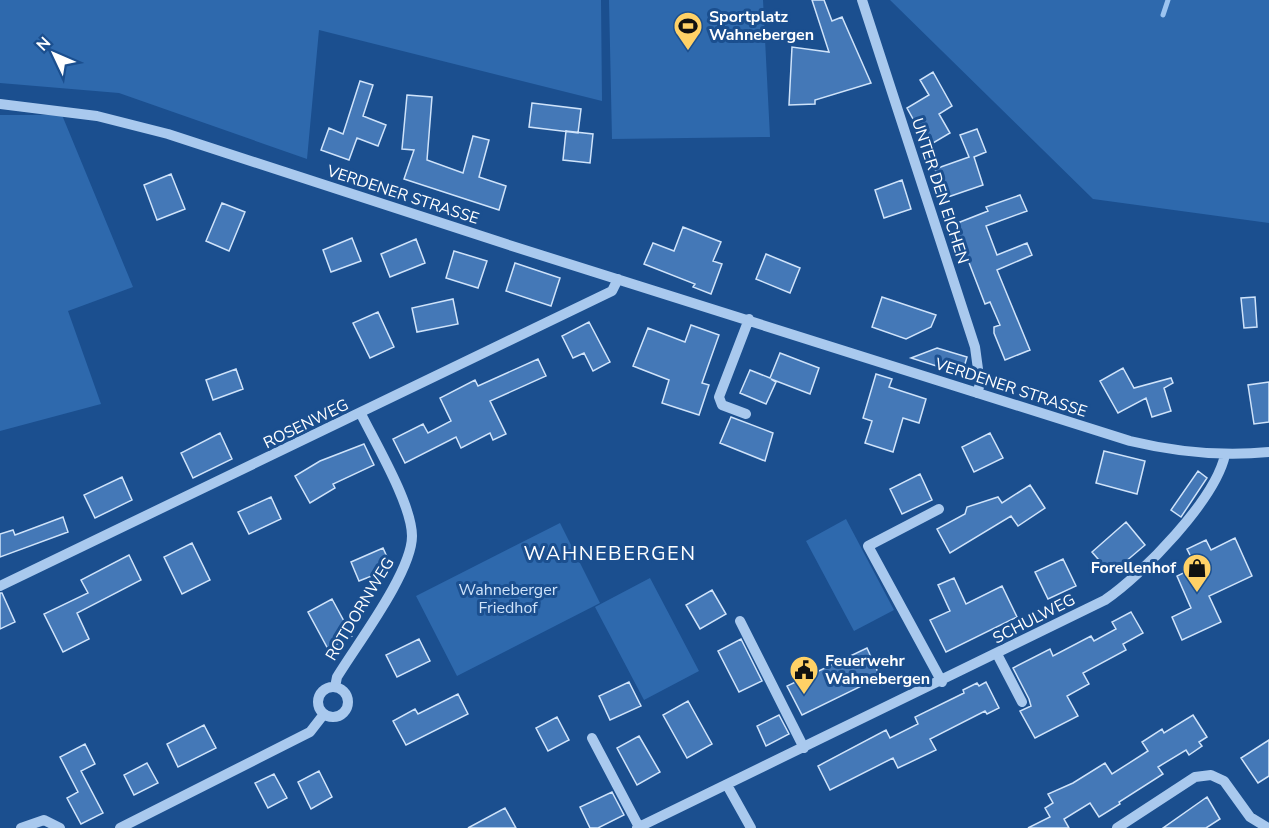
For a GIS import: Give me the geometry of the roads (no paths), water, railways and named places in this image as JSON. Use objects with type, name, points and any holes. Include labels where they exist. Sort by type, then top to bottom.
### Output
[{"type":"street","name":"UNTER DEN EICHEN","points":[[862,0],[975,347],[980,384],[977,393]]},
{"type":"street","name":"VERDENER STRASSE","points":[[0,104],[97,116],[168,134],[1130,441],[1185,452],[1226,455],[1269,452]]},
{"type":"street","name":"ROSENWEG","points":[[0,586],[361,414],[612,291],[618,279]]},
{"type":"street","points":[[746,414],[722,405],[719,397],[749,319]]},
{"type":"street","name":"ROTDORNWEG","points":[[335,687],[337,676],[396,582],[411,551],[412,535],[404,502],[361,414]]},
{"type":"street","name":"SCHULWEG","points":[[592,738],[638,828],[942,682],[1105,600],[1127,584],[1180,530],[1222,470],[1226,455]]},
{"type":"street","points":[[939,509],[868,546],[942,682]]},
{"type":"street","points":[[740,621],[804,748]]},
{"type":"street","points":[[997,654],[1022,702]]},
{"type":"street","name":"ROTDORNWEG","points":[[335,687],[341,689],[348,698],[346,710],[336,717],[324,714],[318,705],[321,693],[324,689],[335,687]]},
{"type":"street","name":"ROTDORNWEG","points":[[120,828],[310,732],[324,714]]},
{"type":"street","points":[[1117,828],[1195,777],[1211,775],[1224,781],[1250,817],[1268,828]]},
{"type":"street","points":[[727,785],[751,828]]},
{"type":"street","points":[[21,828],[44,820],[60,828]]},
{"type":"waterway","points":[[1163,15],[1168,0]]},
{"type":"place","name":"Sportplatz Wahnebergen","points":[[688,52]]},
{"type":"place","name":"Forellenhof","points":[[1197,594]]},
{"type":"place","name":"Feuerwehr Wahnebergen","points":[[804,696]]},
{"type":"district","name":"WAHNEBERGEN","points":[[610,553]]},
{"type":"park label","name":"Wahneberger Friedhof","points":[[508,599]]}]
